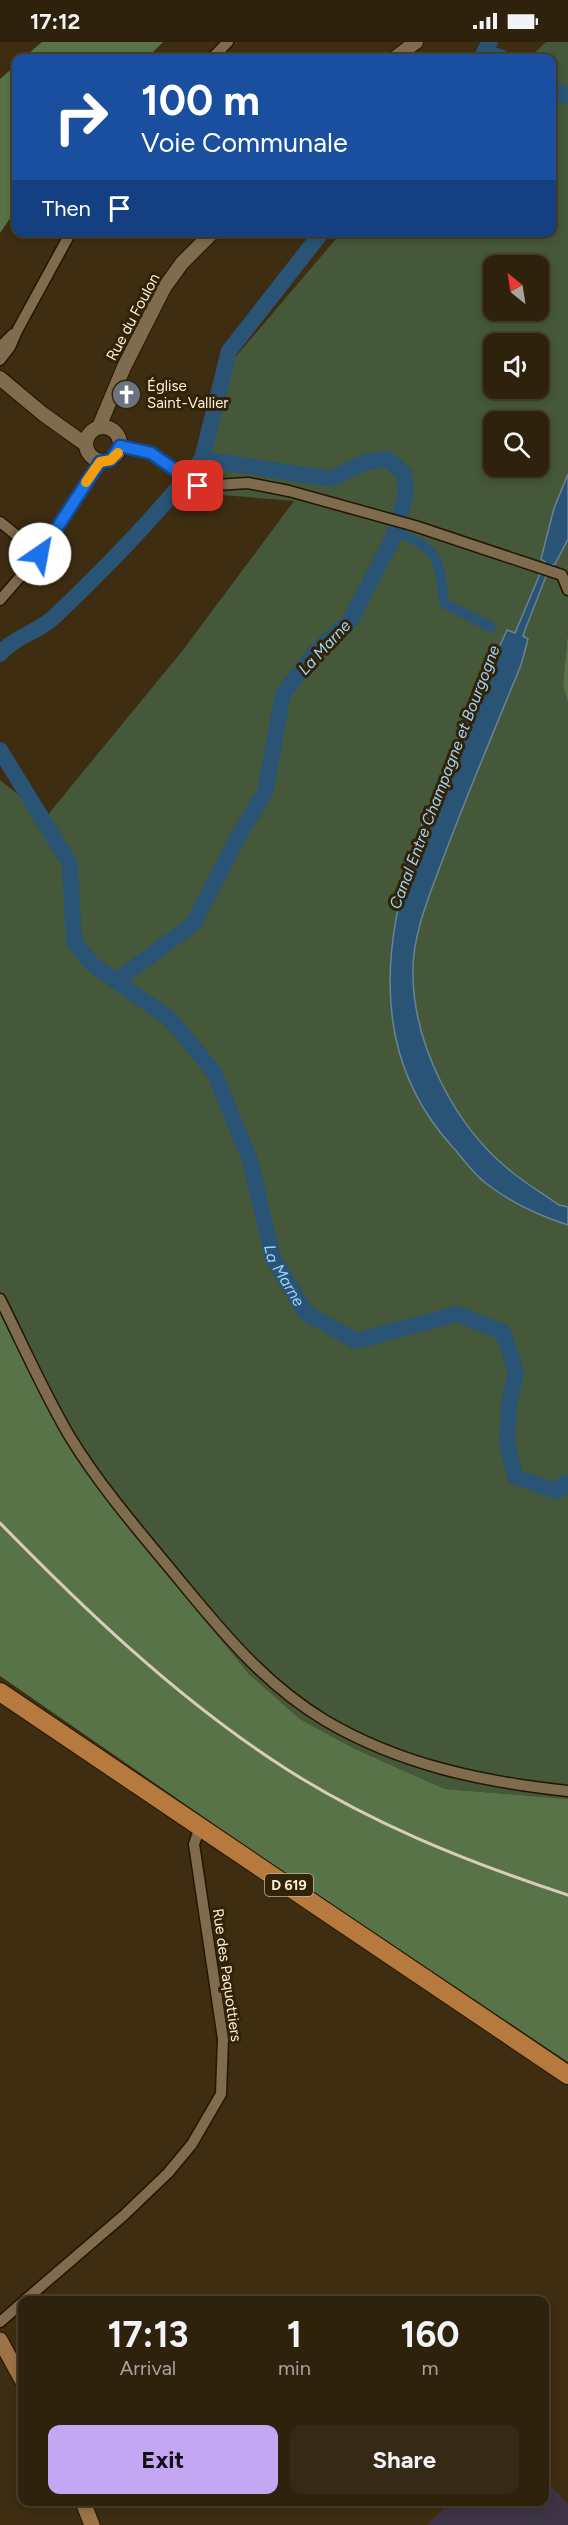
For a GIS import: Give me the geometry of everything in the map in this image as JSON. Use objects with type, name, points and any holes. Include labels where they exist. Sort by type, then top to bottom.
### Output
[{"type":"main road","name":"D 619","points":[[4,1696],[568,2075]]},
{"type":"main road","points":[[0,2340],[18,2373]]},
{"type":"main road","points":[[85,2506],[92,2525]]},
{"type":"street","points":[[216,54],[228,42]]},
{"type":"street","points":[[400,54],[416,42]]},
{"type":"street","points":[[0,360],[10,347],[68,237]]},
{"type":"street","name":"Rue du Foulon","points":[[99,427],[124,367],[164,288],[182,263],[208,237]]},
{"type":"street","points":[[0,346],[18,329]]},
{"type":"street","points":[[0,378],[43,414],[85,444]]},
{"type":"street","points":[[99,427],[114,431],[120,446],[111,460],[100,462],[87,453],[85,444],[89,433],[99,427]]},
{"type":"street","points":[[120,446],[151,453],[198,486],[248,483],[289,490],[394,519],[562,575],[568,590]]},
{"type":"street","points":[[0,600],[40,554],[100,462]]},
{"type":"street","points":[[0,522],[40,554]]},
{"type":"street","points":[[0,1299],[54,1408],[90,1467],[227,1639],[264,1675],[311,1712],[383,1749],[461,1776],[568,1791]]},
{"type":"street","name":"Rue des Paquottiers","points":[[30,2296],[123,2216],[168,2173],[192,2144],[221,2094],[223,2039],[194,1844],[200,1827]]},
{"type":"street","name":"Rue des Paquottiers","points":[[0,2322],[18,2306]]},
{"type":"shaded area","points":[[549,2483],[568,2504],[568,2525],[427,2525],[446,2506],[549,2506]]},
{"type":"green space","points":[[42,42],[163,42],[151,54],[28,54]]},
{"type":"green space","points":[[546,42],[568,42],[568,631],[563,686],[568,702],[568,1799],[445,1789],[355,1749],[300,1719],[248,1673],[146,1548],[68,1444],[0,1309],[0,780],[46,817],[183,650],[294,501],[197,493],[232,361],[338,237],[556,237],[556,54],[533,54]]},
{"type":"green space","points":[[12,68],[12,216],[0,233],[0,79]]},
{"type":"green space","points":[[568,631],[568,702],[563,686]]},
{"type":"green space","points":[[0,1309],[68,1444],[146,1548],[248,1673],[300,1719],[355,1749],[445,1789],[568,1799],[568,2062],[263,1858],[0,1676]]},
{"type":"water","name":"Canal Entre Champagne et Bourgogne","points":[[568,474],[568,539],[555,564],[550,566],[525,630],[523,636],[528,639],[521,665],[431,891],[418,934],[413,978],[415,1004],[421,1030],[441,1082],[454,1106],[470,1129],[507,1168],[559,1205],[568,1207],[568,1225],[515,1203],[482,1180],[450,1144],[411,1085],[393,1021],[391,955],[403,887],[424,820],[451,753],[507,630],[515,633],[545,562],[541,559],[554,508]]},
{"type":"waterway","name":"La Marne","points":[[483,54],[490,42]]},
{"type":"waterway","name":"La Marne","points":[[556,90],[568,97]]},
{"type":"waterway","name":"La Marne","points":[[318,237],[229,351],[202,459],[331,479],[363,463],[387,459],[404,473],[406,494],[392,540],[350,621],[316,651],[283,694],[265,792],[238,837],[193,924],[116,981],[169,1018],[214,1072],[250,1160],[273,1258],[306,1313],[356,1341],[457,1314],[503,1332],[516,1372],[509,1404],[507,1442],[515,1477],[557,1491],[568,1482]]},
{"type":"waterway","name":"La Marne","points":[[0,654],[12,643],[53,618],[73,599],[149,521],[202,459]]},
{"type":"waterway","points":[[395,531],[421,544],[434,557],[438,565],[444,603],[491,627]]},
{"type":"waterway","name":"La Marne","points":[[0,750],[70,864],[74,942],[92,964],[116,981]]},
{"type":"railway","points":[[0,1523],[96,1618],[164,1678],[271,1759],[341,1801],[415,1837],[491,1868],[568,1895]]},
{"type":"slow traffic","points":[[86,482],[100,462],[111,460],[118,453]]},
{"type":"place","name":"Église Saint-Vallier","points":[[126,395]]},
{"type":"route","points":[[40,554],[100,462],[111,460],[120,446],[151,453],[198,486]]}]
